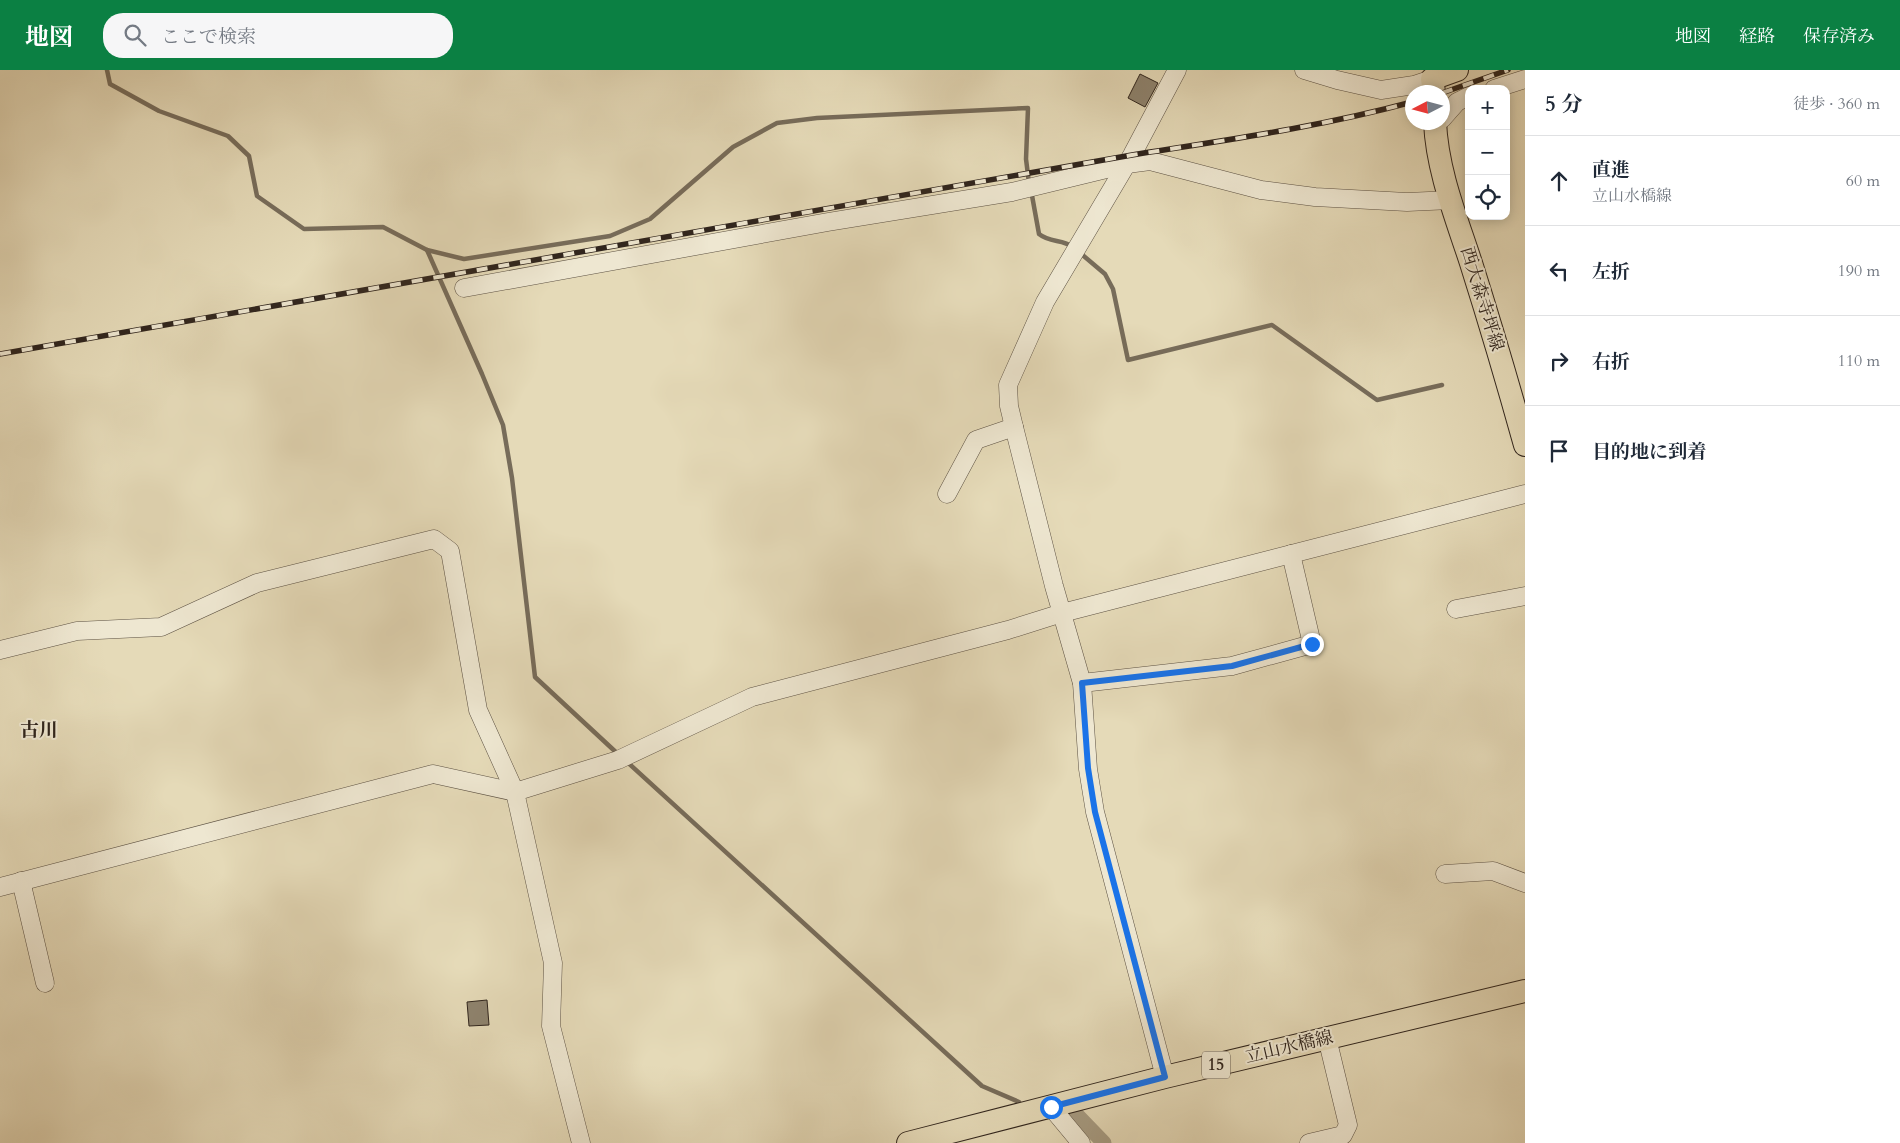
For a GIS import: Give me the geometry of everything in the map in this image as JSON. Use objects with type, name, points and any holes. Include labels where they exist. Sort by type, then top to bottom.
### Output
[{"type":"main road","points":[[1434,85],[1457,70]]},
{"type":"main road","name":"西大森寺坪線","points":[[1438,130],[1438,151],[1451,200],[1525,445]]},
{"type":"main road","name":"立山水橋線","points":[[908,1143],[1165,1077],[1525,991]]},
{"type":"street","points":[[1165,1077],[1095,812],[1088,768],[1082,683],[1014,427],[1009,406],[1008,385],[1045,302],[1127,164],[1177,70]]},
{"type":"street","points":[[1304,70],[1382,90],[1405,86]]},
{"type":"street","points":[[1506,85],[1525,79]]},
{"type":"street","points":[[1450,109],[1457,102],[1465,98]]},
{"type":"street","points":[[464,288],[819,224],[1012,192],[1127,164],[1150,161],[1261,190],[1315,197],[1407,202],[1451,200]]},
{"type":"street","points":[[947,494],[976,440],[1014,427]]},
{"type":"street","points":[[0,887],[433,774],[516,792],[618,760],[752,697],[1008,630],[1062,613],[1525,494]]},
{"type":"street","points":[[0,650],[77,630],[161,627],[257,583],[434,539],[450,550],[478,710],[516,792],[553,963],[550,1026],[581,1143]]},
{"type":"street","points":[[1082,683],[1232,666],[1312,644],[1291,554]]},
{"type":"street","points":[[1456,609],[1525,596]]},
{"type":"street","points":[[1445,874],[1492,870],[1525,883]]},
{"type":"street","points":[[21,881],[45,982]]},
{"type":"street","points":[[1309,1143],[1343,1135],[1348,1125],[1327,1038]]},
{"type":"street","points":[[1051,1107],[1081,1143]]},
{"type":"building","points":[[1140,74],[1158,83],[1145,107],[1128,98]]},
{"type":"building","points":[[487,1000],[489,1025],[469,1026],[467,1002]]},
{"type":"waterway","points":[[107,70],[110,84],[159,111],[228,136],[249,156],[257,196],[304,229],[383,227],[427,250],[503,425],[512,478],[535,677],[619,755]]},
{"type":"waterway","points":[[427,250],[464,259],[610,236],[650,219],[733,147],[777,123],[817,118],[1028,108],[1026,159],[1029,183]]},
{"type":"waterway","points":[[1031,190],[1039,234],[1047,239],[1073,247]]},
{"type":"waterway","points":[[1079,252],[1105,274],[1113,289],[1128,360],[1272,325],[1377,400],[1442,385]]},
{"type":"waterway","points":[[625,760],[982,1086],[1019,1102]]},
{"type":"waterway","points":[[1067,1112],[1076,1114],[1104,1143]]},
{"type":"railway","points":[[1450,90],[1508,70]]},
{"type":"railway","points":[[0,354],[1132,155],[1273,132],[1343,119],[1405,104]]},
{"type":"district","name":"古川","points":[[39,730]]},
{"type":"route","points":[[1051,1107],[1165,1077],[1095,812],[1088,768],[1082,683],[1232,666],[1312,644]]}]
